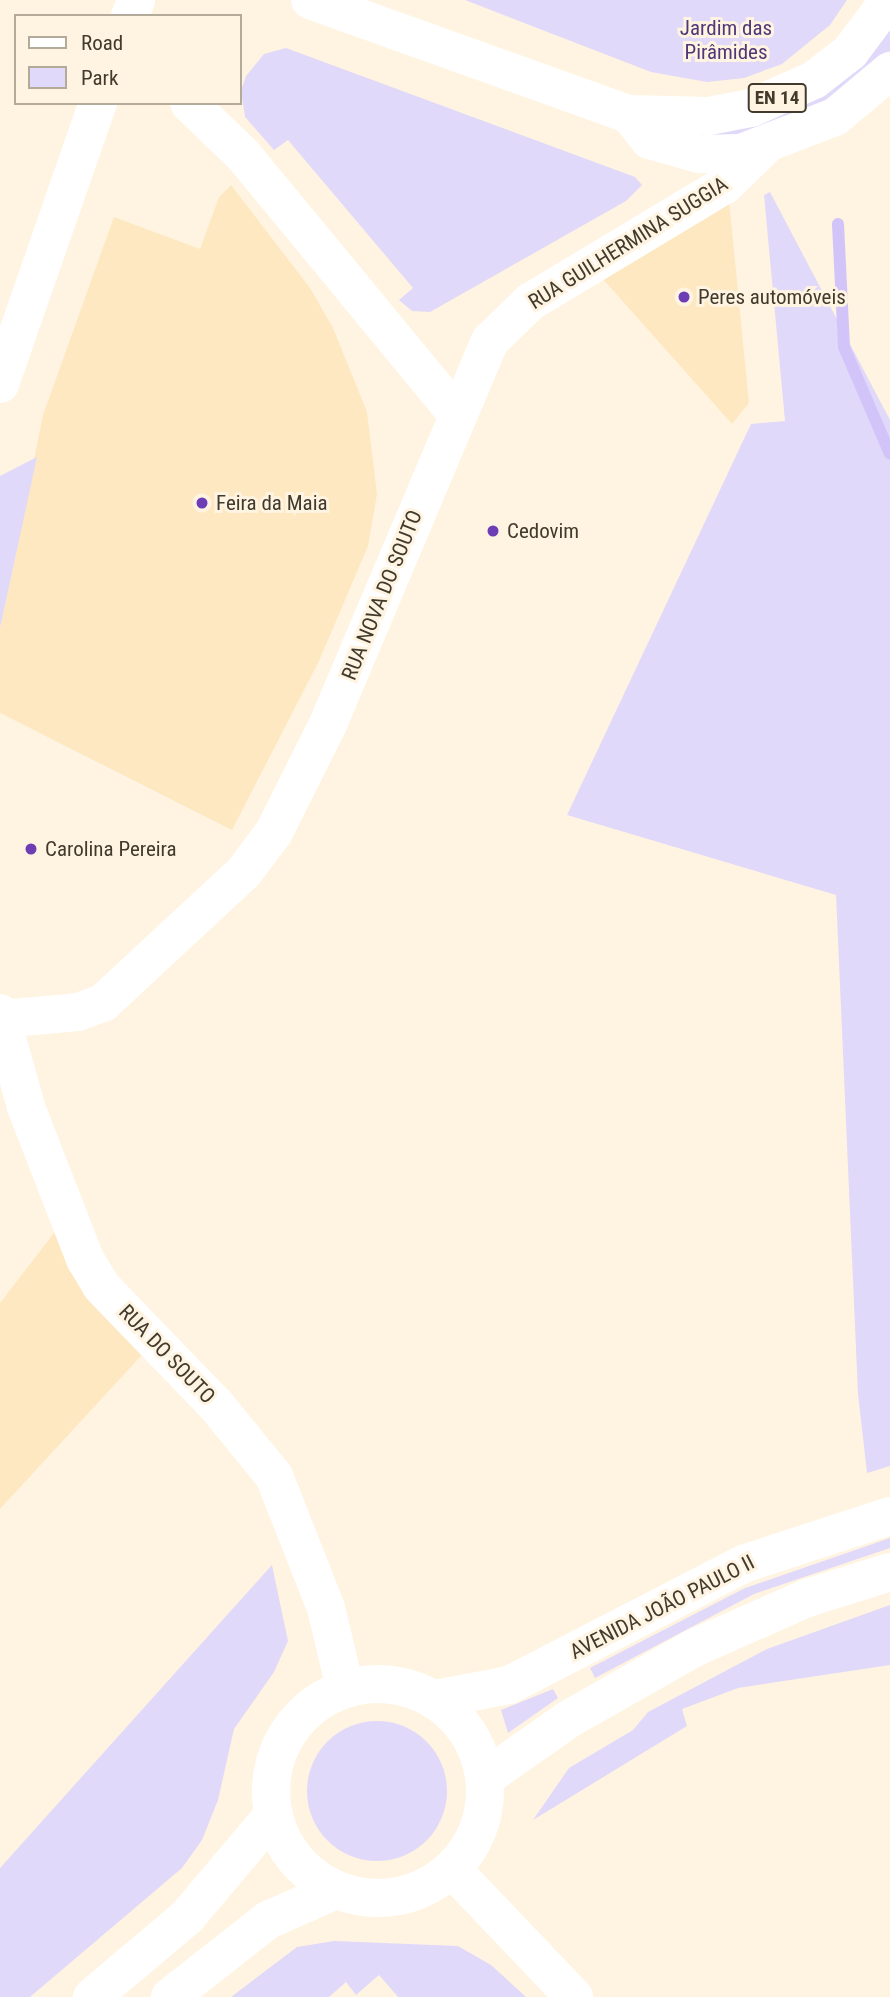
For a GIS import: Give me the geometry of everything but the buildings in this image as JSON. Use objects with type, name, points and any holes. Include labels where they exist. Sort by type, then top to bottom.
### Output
[{"type":"main road","points":[[310,0],[629,114]]},
{"type":"main road","name":"EN 14","points":[[629,114],[709,116],[783,96],[850,52],[889,0]]},
{"type":"main road","name":"EN 14","points":[[629,114],[649,140],[699,154],[763,148],[835,117],[890,71]]},
{"type":"main road","points":[[0,384],[97,105]]},
{"type":"main road","points":[[191,105],[257,173],[457,414]]},
{"type":"main road","name":"RUA GUILHERMINA SUGGIA","points":[[457,414],[490,341],[530,302],[725,185],[763,148]]},
{"type":"main road","name":"RUA NOVA DO SOUTO","points":[[0,1017],[78,1012],[103,1003],[244,872],[274,832],[328,724],[457,414]]},
{"type":"main road","name":"RUA DO SOUTO","points":[[0,1017],[30,1118],[85,1259],[101,1286],[216,1405],[274,1476],[326,1608],[345,1688]]},
{"type":"main road","name":"AVENIDA JOÃO PAULO II","points":[[435,1699],[509,1685],[743,1564],[890,1516]]},
{"type":"main road","points":[[485,1777],[569,1718],[696,1647],[807,1598],[890,1572]]},
{"type":"main road","points":[[386,1684],[435,1699],[459,1720],[476,1747],[485,1777],[480,1822],[452,1869],[426,1887],[397,1897],[366,1898],[336,1890],[307,1872],[285,1846],[273,1815],[270,1783],[277,1752],[293,1724],[317,1702],[345,1688],[386,1684]]},
{"type":"main road","points":[[92,1997],[187,1917],[273,1815]]},
{"type":"main road","points":[[452,1869],[574,1997]]},
{"type":"main road","points":[[170,1997],[268,1920],[336,1890]]},
{"type":"shaded area","name":"Feira da Maia","points":[[231,185],[310,288],[333,328],[367,412],[377,494],[368,546],[319,661],[232,830],[0,713],[0,628],[43,415],[114,217],[200,249],[219,197]]},
{"type":"shaded area","points":[[728,190],[749,403],[732,424],[593,268]]},
{"type":"shaded area","points":[[64,1220],[152,1344],[0,1509],[0,1303]]},
{"type":"green space","name":"Jardim das Pirâmides","points":[[465,0],[847,0],[830,25],[782,64],[744,78],[707,82],[651,72]]},
{"type":"green space","points":[[890,30],[890,51],[847,91],[738,140],[674,131]]},
{"type":"green space","points":[[286,48],[635,177],[642,185],[626,201],[430,312],[412,311],[399,300],[413,288],[288,140],[274,150],[245,117],[242,88],[246,76],[264,54]]},
{"type":"green space","points":[[770,192],[890,420],[890,1466],[867,1473],[858,1394],[836,895],[567,815],[751,424],[785,421],[764,195]]},
{"type":"green space","points":[[37,457],[0,628],[0,476]]},
{"type":"green space","points":[[890,1538],[890,1548],[754,1594],[595,1678],[590,1668],[745,1588]]},
{"type":"green space","points":[[272,1565],[288,1641],[274,1672],[234,1729],[218,1800],[202,1840],[182,1868],[30,1997],[0,1997],[0,1868]]},
{"type":"green space","points":[[890,1605],[890,1665],[738,1688],[682,1709],[687,1726],[533,1820],[569,1768],[633,1730],[648,1712],[767,1649]]},
{"type":"green space","points":[[553,1689],[558,1698],[508,1733],[501,1710]]},
{"type":"green space","points":[[377,1721],[404,1727],[426,1742],[441,1764],[447,1791],[441,1818],[426,1840],[404,1855],[377,1861],[350,1855],[328,1840],[313,1818],[307,1791],[313,1764],[328,1742],[350,1727]]},
{"type":"green space","points":[[334,1941],[458,1946],[491,1965],[526,1997],[398,1997],[379,1975],[356,1995],[346,1982],[329,1997],[231,1997],[297,1947]]},
{"type":"waterway","points":[[838,224],[844,347],[890,454]]},
{"type":"place","name":"Peres automóveis","points":[[684,297]]},
{"type":"place","name":"Feira da Maia","points":[[202,503]]},
{"type":"place","name":"Cedovim","points":[[493,531]]},
{"type":"place","name":"Carolina Pereira","points":[[31,849]]}]
